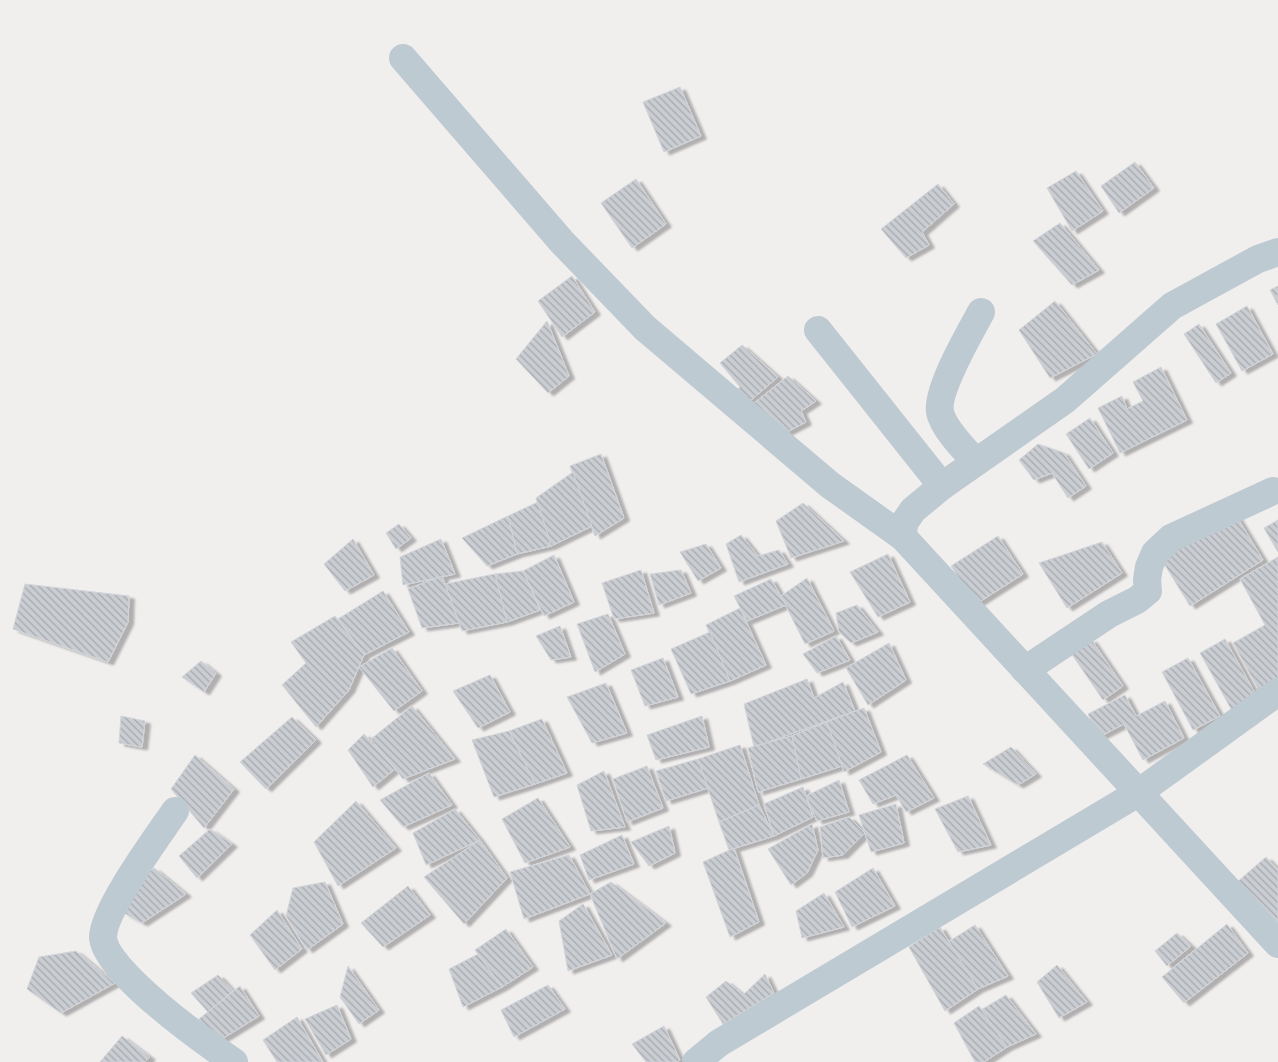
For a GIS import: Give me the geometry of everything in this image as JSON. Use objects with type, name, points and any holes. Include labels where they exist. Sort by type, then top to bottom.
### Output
[{"type":"street","points":[[403,58],[562,242],[645,328],[830,485],[903,537],[1278,944]]},
{"type":"street","points":[[903,537],[904,523],[913,510],[942,486],[1065,400],[1172,306],[1258,259],[1278,252]]},
{"type":"street","points":[[976,462],[951,434],[940,411],[944,383],[981,312]]},
{"type":"street","points":[[818,330],[942,486]]},
{"type":"street","points":[[1025,670],[1109,614],[1136,600],[1148,591],[1149,567],[1156,553],[1171,538],[1273,491]]},
{"type":"street","points":[[696,1062],[719,1043],[1138,793],[1278,692]]},
{"type":"street","points":[[175,811],[117,900],[103,937],[108,952],[128,978],[180,1022],[234,1062]]},
{"type":"building","points":[[680,87],[701,136],[664,152],[643,102]]},
{"type":"building","points":[[1135,162],[1154,188],[1119,213],[1101,186]]},
{"type":"building","points":[[1076,171],[1103,211],[1072,231],[1047,188]]},
{"type":"building","points":[[636,179],[666,224],[632,248],[601,203]]},
{"type":"building","points":[[938,184],[954,204],[922,232],[929,245],[906,258],[881,229]]},
{"type":"building","points":[[1060,223],[1099,270],[1072,285],[1033,241]]},
{"type":"building","points":[[572,276],[595,312],[562,337],[538,301]]},
{"type":"building","points":[[1278,286],[1278,305],[1270,290]]},
{"type":"building","points":[[1055,301],[1097,354],[1050,378],[1019,330]]},
{"type":"building","points":[[1247,306],[1273,354],[1242,371],[1216,324]]},
{"type":"building","points":[[547,321],[569,376],[548,393],[516,359]]},
{"type":"building","points":[[1199,324],[1231,373],[1216,383],[1184,334]]},
{"type":"building","points":[[742,345],[778,377],[744,406],[732,394],[740,387],[720,363]]},
{"type":"building","points":[[1161,367],[1187,420],[1120,453],[1098,408],[1122,396],[1127,409],[1143,401],[1133,382]]},
{"type":"building","points":[[788,376],[816,401],[801,411],[806,422],[783,434],[753,404]]},
{"type":"building","points":[[1090,418],[1113,453],[1089,469],[1066,434]]},
{"type":"building","points":[[1038,444],[1064,453],[1086,486],[1068,498],[1052,473],[1034,480],[1019,460]]},
{"type":"building","points":[[601,454],[624,518],[595,536],[570,466]]},
{"type":"building","points":[[573,472],[592,526],[551,546],[536,498]]},
{"type":"building","points":[[538,502],[551,546],[517,554],[508,516]]},
{"type":"building","points":[[803,503],[844,541],[791,558],[776,521]]},
{"type":"building","points":[[1234,512],[1263,560],[1190,606],[1160,557]]},
{"type":"building","points":[[508,516],[517,554],[487,566],[462,538]]},
{"type":"building","points":[[1278,520],[1278,552],[1264,528]]},
{"type":"building","points":[[399,524],[411,538],[396,549],[386,533]]},
{"type":"building","points":[[741,535],[758,556],[779,550],[788,564],[739,582],[726,544]]},
{"type":"building","points":[[998,536],[1023,574],[976,604],[951,566]]},
{"type":"building","points":[[353,539],[374,575],[345,591],[324,564]]},
{"type":"building","points":[[441,539],[455,574],[403,585],[400,557]]},
{"type":"building","points":[[1102,542],[1122,573],[1067,608],[1039,563]]},
{"type":"building","points":[[706,544],[721,568],[698,581],[680,552]]},
{"type":"building","points":[[888,554],[910,602],[878,617],[850,572]]},
{"type":"building","points":[[554,555],[574,602],[544,616],[523,571]]},
{"type":"building","points":[[1278,557],[1278,687],[1262,696],[1233,643],[1265,625],[1240,579]]},
{"type":"building","points":[[641,570],[654,613],[614,619],[602,583]]},
{"type":"building","points":[[681,570],[691,593],[659,605],[650,574]]},
{"type":"building","points":[[523,571],[540,610],[507,622],[495,574]]},
{"type":"building","points":[[495,574],[507,622],[462,631],[445,584]]},
{"type":"building","points":[[442,576],[459,623],[422,628],[408,589]]},
{"type":"building","points":[[807,578],[834,631],[805,644],[781,596]]},
{"type":"building","points":[[771,579],[786,605],[747,621],[734,596]]},
{"type":"building","points":[[25,584],[129,596],[128,622],[108,662],[13,629]]},
{"type":"building","points":[[383,591],[409,632],[364,655],[338,619]]},
{"type":"building","points":[[857,605],[878,632],[851,643],[839,632],[836,613]]},
{"type":"building","points":[[740,608],[766,665],[730,681],[706,625]]},
{"type":"building","points":[[608,614],[625,654],[595,672],[577,624]]},
{"type":"building","points":[[335,616],[364,655],[349,690],[316,727],[282,685],[306,663],[291,642]]},
{"type":"building","points":[[560,626],[571,657],[551,660],[536,636]]},
{"type":"building","points":[[710,632],[730,681],[691,694],[671,649]]},
{"type":"building","points":[[836,636],[850,660],[817,673],[803,654]]},
{"type":"building","points":[[1091,639],[1123,686],[1103,700],[1071,653]]},
{"type":"building","points":[[1225,639],[1260,702],[1235,716],[1200,653]]},
{"type":"building","points":[[889,643],[906,680],[868,705],[846,668]]},
{"type":"building","points":[[392,648],[422,691],[394,711],[359,667]]},
{"type":"building","points":[[663,658],[678,697],[645,706],[631,670]]},
{"type":"building","points":[[1188,658],[1220,716],[1193,730],[1162,672]]},
{"type":"building","points":[[201,661],[216,673],[204,692],[182,677]]},
{"type":"building","points":[[490,675],[510,712],[478,728],[453,691]]},
{"type":"building","points":[[807,679],[814,698],[843,682],[855,711],[754,747],[744,704]]},
{"type":"building","points":[[606,683],[627,733],[592,743],[567,697]]},
{"type":"building","points":[[1125,695],[1136,716],[1165,701],[1184,738],[1143,760],[1124,724],[1099,737],[1088,714]]},
{"type":"building","points":[[412,706],[455,759],[403,779],[371,739]]},
{"type":"building","points":[[864,708],[881,752],[844,772],[827,722]]},
{"type":"building","points":[[121,716],[145,721],[142,747],[119,743]]},
{"type":"building","points":[[702,716],[709,747],[656,760],[647,735]]},
{"type":"building","points":[[292,717],[316,740],[266,789],[240,762]]},
{"type":"building","points":[[542,719],[567,773],[535,784],[509,731]]},
{"type":"building","points":[[827,722],[842,766],[801,779],[792,736]]},
{"type":"building","points":[[509,731],[535,784],[494,797],[472,740]]},
{"type":"building","points":[[364,734],[395,769],[373,787],[348,750]]},
{"type":"building","points":[[792,736],[801,779],[758,792],[748,748]]},
{"type":"building","points":[[740,745],[759,805],[719,822],[698,759]]},
{"type":"building","points":[[1011,747],[1036,774],[1018,785],[983,764]]},
{"type":"building","points":[[195,755],[234,789],[204,828],[171,789]]},
{"type":"building","points":[[907,755],[934,798],[906,812],[896,795],[873,804],[859,780]]},
{"type":"building","points":[[698,759],[708,788],[666,801],[656,771]]},
{"type":"building","points":[[647,766],[663,808],[627,822],[613,779]]},
{"type":"building","points":[[604,771],[625,827],[591,831],[577,785]]},
{"type":"building","points":[[429,773],[452,805],[403,827],[380,800]]},
{"type":"building","points":[[839,780],[849,812],[817,821],[806,796]]},
{"type":"building","points":[[803,787],[813,817],[774,836],[764,804]]},
{"type":"building","points":[[968,796],[991,845],[958,852],[935,809]]},
{"type":"building","points":[[538,798],[570,847],[525,863],[502,819]]},
{"type":"building","points":[[356,801],[396,848],[338,886],[314,842]]},
{"type":"building","points":[[896,804],[904,843],[871,852],[859,815]]},
{"type":"building","points":[[759,805],[774,836],[729,850],[719,822]]},
{"type":"building","points":[[455,809],[480,840],[426,865],[413,833]]},
{"type":"building","points":[[849,817],[865,833],[843,855],[823,858],[820,827]]},
{"type":"building","points":[[812,824],[818,850],[807,873],[791,885],[768,849]]},
{"type":"building","points":[[669,826],[675,853],[649,866],[631,842]]},
{"type":"building","points":[[210,829],[232,844],[197,878],[179,856]]},
{"type":"building","points":[[622,835],[634,864],[589,880],[580,855]]},
{"type":"building","points":[[480,840],[507,878],[464,924],[424,877]]},
{"type":"building","points":[[734,848],[759,922],[730,937],[703,862]]},
{"type":"building","points":[[569,855],[590,894],[524,919],[510,872]]},
{"type":"building","points":[[1266,857],[1278,870],[1278,947],[1229,889]]},
{"type":"building","points":[[154,868],[186,894],[142,923],[124,913],[131,891]]},
{"type":"building","points":[[873,868],[895,906],[852,927],[835,892]]},
{"type":"building","points":[[325,882],[343,924],[307,950],[286,916],[293,888]]},
{"type":"building","points":[[611,882],[666,923],[617,959],[590,894]]},
{"type":"building","points":[[408,886],[430,915],[383,947],[361,923]]},
{"type":"building","points":[[824,893],[844,927],[802,938],[796,911]]},
{"type":"building","points":[[583,904],[612,955],[568,971],[559,921]]},
{"type":"building","points":[[277,910],[302,949],[275,970],[250,935]]},
{"type":"building","points":[[1227,924],[1248,953],[1184,1003],[1162,977]]},
{"type":"building","points":[[975,925],[1008,976],[978,989],[948,942]]},
{"type":"building","points":[[940,927],[978,989],[945,1011],[909,947]]},
{"type":"building","points":[[506,929],[533,967],[502,987],[475,950]]},
{"type":"building","points":[[1177,933],[1191,946],[1167,966],[1155,951]]},
{"type":"building","points":[[76,951],[115,983],[61,1013],[27,989],[39,957]]},
{"type":"building","points":[[478,954],[502,987],[463,1007],[449,969]]},
{"type":"building","points":[[1057,965],[1087,1002],[1059,1018],[1037,982]]},
{"type":"building","points":[[348,966],[379,1010],[359,1024],[340,997]]},
{"type":"building","points":[[765,974],[774,993],[723,1024],[706,997],[726,981],[743,995]]},
{"type":"building","points":[[218,975],[233,991],[208,1012],[191,993]]},
{"type":"building","points":[[548,985],[565,1009],[514,1037],[501,1010]]},
{"type":"building","points":[[240,986],[259,1016],[217,1042],[199,1019]]},
{"type":"building","points":[[1006,995],[1036,1034],[1007,1047],[981,1010]]},
{"type":"building","points":[[337,1005],[351,1039],[326,1055],[305,1019]]},
{"type":"building","points":[[979,1006],[1007,1047],[984,1062],[975,1062],[954,1023]]},
{"type":"building","points":[[297,1017],[323,1062],[277,1062],[263,1040]]},
{"type":"building","points":[[664,1026],[680,1060],[677,1062],[646,1062],[632,1044]]},
{"type":"building","points":[[122,1036],[150,1057],[145,1062],[100,1062]]}]
